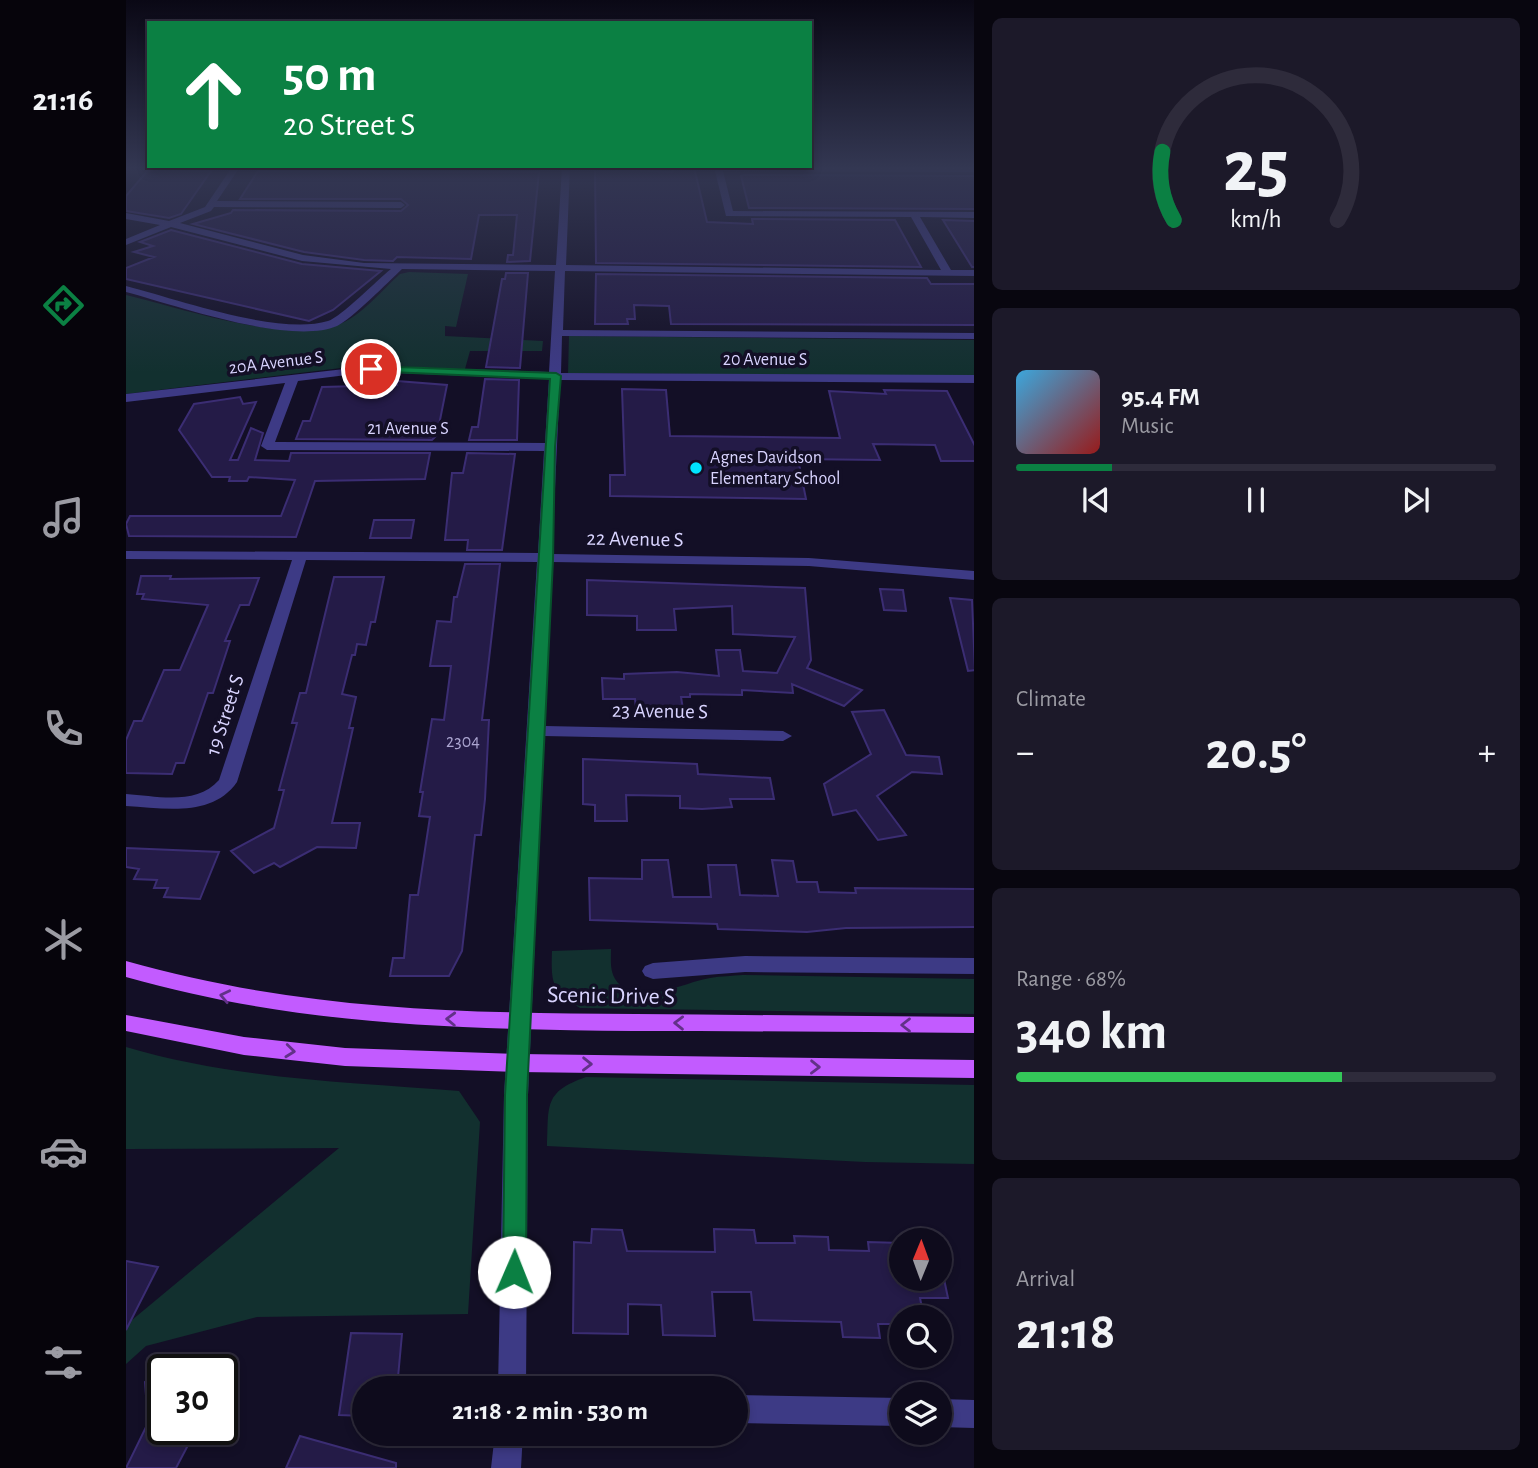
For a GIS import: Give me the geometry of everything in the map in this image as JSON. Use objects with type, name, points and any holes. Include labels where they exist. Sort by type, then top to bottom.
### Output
[{"type":"main road","name":"Scenic Drive S","points":[[126,969],[179,986],[248,1001],[335,1014],[522,1021],[974,1025]]},
{"type":"main road","points":[[126,1023],[244,1046],[345,1057],[519,1063],[974,1069]]},
{"type":"street","points":[[126,242],[143,236]]},
{"type":"street","points":[[216,236],[302,258],[398,268],[974,273]]},
{"type":"street","points":[[512,1376],[519,1063],[546,560],[549,447],[556,376],[563,236]]},
{"type":"street","points":[[926,236],[948,273]]},
{"type":"street","points":[[126,289],[284,327],[324,326],[334,323],[398,268]]},
{"type":"street","name":"20 Avenue S","points":[[557,333],[974,336]]},
{"type":"street","name":"20A Avenue S","points":[[126,398],[371,369],[556,376]]},
{"type":"street","name":"20 Avenue S","points":[[556,376],[974,379]]},
{"type":"street","name":"21 Avenue S","points":[[293,378],[267,446],[549,447]]},
{"type":"street","name":"22 Avenue S","points":[[126,555],[809,562],[974,576]]},
{"type":"street","name":"19 Street S","points":[[126,800],[205,802],[221,792],[228,782],[300,557]]},
{"type":"street","name":"23 Avenue S","points":[[536,731],[783,736]]},
{"type":"street","name":"Scenic Drive S","points":[[653,971],[745,964],[974,966]]},
{"type":"street","points":[[748,1409],[889,1412]]},
{"type":"street","points":[[952,1413],[974,1414]]},
{"type":"street","points":[[506,1468],[508,1446]]},
{"type":"green space","points":[[400,274],[468,274],[456,327],[445,326],[445,336],[543,341],[542,351],[470,351],[465,369],[366,365],[126,394],[126,295],[236,323],[294,330],[320,329],[350,319]]},
{"type":"green space","points":[[569,336],[974,340],[974,376],[568,373]]},
{"type":"green space","points":[[611,949],[611,968],[616,981],[629,991],[640,993],[664,991],[710,978],[743,975],[974,979],[974,1014],[580,1008],[558,991],[553,978],[552,951]]},
{"type":"green space","points":[[126,1047],[167,1058],[250,1073],[459,1091],[480,1122],[468,1314],[257,1317],[146,1346],[126,1364],[126,1325],[339,1148],[126,1149]]},
{"type":"green space","points":[[586,1077],[974,1085],[974,1164],[865,1162],[547,1146],[551,1102],[562,1088]]},
{"type":"building","points":[[157,236],[192,236],[302,264],[381,271],[333,310],[309,321],[126,279],[126,268],[154,257],[134,252],[153,246],[140,242]]},
{"type":"building","points":[[239,236],[475,236],[471,259],[397,257],[393,261],[364,260],[304,252]]},
{"type":"building","points":[[515,236],[533,236],[530,261],[507,262],[508,255],[513,255]]},
{"type":"building","points":[[596,236],[904,236],[921,267],[596,263]]},
{"type":"building","points":[[953,236],[974,236],[972,267]]},
{"type":"building","points":[[506,273],[528,273],[520,368],[486,367],[502,279],[505,279]]},
{"type":"building","points":[[596,274],[927,278],[931,284],[974,284],[974,325],[671,324],[669,306],[634,305],[635,319],[627,319],[628,324],[595,324]]},
{"type":"building","points":[[485,379],[519,380],[517,440],[469,440],[472,427],[478,427]]},
{"type":"building","points":[[397,381],[447,385],[437,435],[432,440],[296,439],[303,421],[310,421],[322,387],[397,385]]},
{"type":"building","name":"Agnes Davidson Elementary School","points":[[622,389],[666,390],[670,436],[840,438],[829,391],[886,394],[884,390],[947,391],[974,444],[974,461],[941,461],[935,445],[873,444],[880,460],[798,459],[806,499],[610,496],[610,475],[625,475]]},
{"type":"building","points":[[240,397],[243,404],[256,402],[230,460],[238,460],[251,428],[263,433],[255,460],[289,461],[291,453],[430,453],[425,479],[315,481],[296,537],[129,536],[126,524],[130,516],[281,516],[295,480],[249,477],[247,481],[229,481],[230,477],[212,477],[179,430],[194,404]]},
{"type":"building","points":[[467,453],[515,454],[502,550],[467,550],[468,540],[445,540],[452,473],[463,473]]},
{"type":"building","points":[[374,520],[414,520],[411,538],[370,538]]},
{"type":"building","points":[[465,564],[500,564],[482,720],[489,720],[485,799],[481,835],[475,835],[462,951],[449,976],[390,976],[393,958],[404,958],[410,895],[418,895],[430,817],[419,816],[423,792],[420,792],[432,719],[444,720],[451,666],[430,666],[437,621],[451,622],[454,597],[457,597]]},
{"type":"building","points":[[141,576],[171,576],[170,579],[259,578],[249,605],[240,605],[225,641],[230,641],[213,693],[208,693],[184,763],[176,763],[172,774],[126,773],[126,740],[134,721],[142,721],[164,670],[180,670],[208,605],[142,599],[144,594],[137,594]]},
{"type":"building","points":[[334,577],[384,577],[375,622],[371,622],[366,645],[357,644],[342,694],[356,697],[349,728],[353,728],[332,823],[360,823],[356,848],[317,847],[280,867],[274,863],[254,873],[231,851],[274,828],[284,790],[279,790],[297,723],[292,723],[300,693],[306,693]]},
{"type":"building","points":[[587,580],[805,588],[811,660],[807,668],[862,690],[844,706],[792,684],[793,693],[742,690],[742,695],[690,694],[690,697],[681,697],[683,709],[636,709],[635,699],[603,699],[602,678],[624,679],[624,674],[677,672],[719,676],[716,650],[740,650],[743,671],[777,673],[795,637],[733,634],[732,606],[674,609],[676,630],[637,630],[637,616],[587,615]]},
{"type":"building","points":[[880,589],[903,590],[906,611],[884,610]]},
{"type":"building","points":[[950,598],[972,600],[974,670],[968,671]]},
{"type":"building","points":[[884,710],[906,755],[939,757],[942,774],[912,772],[877,796],[906,835],[878,840],[856,810],[833,815],[824,784],[871,754],[852,712]]},
{"type":"building","points":[[583,759],[697,764],[698,774],[770,778],[774,799],[730,799],[732,807],[702,809],[680,808],[680,796],[626,795],[627,821],[595,821],[595,805],[583,804]]},
{"type":"building","points":[[126,848],[219,852],[200,899],[164,897],[168,888],[154,888],[157,880],[134,879],[139,869],[126,867]]},
{"type":"building","points":[[642,860],[668,860],[673,897],[711,897],[708,865],[736,865],[740,895],[778,896],[772,860],[793,861],[797,882],[817,882],[819,892],[856,893],[855,888],[974,889],[974,927],[846,928],[807,932],[718,929],[717,924],[590,920],[589,878],[642,879]]},
{"type":"building","points":[[592,1229],[622,1230],[627,1251],[715,1252],[714,1229],[754,1230],[756,1243],[795,1243],[794,1236],[828,1237],[829,1250],[869,1251],[868,1242],[889,1243],[889,1292],[947,1292],[948,1298],[920,1298],[921,1305],[889,1305],[889,1324],[878,1324],[880,1338],[843,1337],[841,1322],[754,1320],[751,1292],[712,1292],[715,1336],[663,1335],[661,1305],[628,1304],[628,1334],[573,1333],[574,1242],[591,1243]]},
{"type":"building","points":[[126,1261],[158,1267],[126,1330]]},
{"type":"building","points":[[351,1333],[402,1334],[398,1376],[352,1376],[352,1416],[339,1415]]},
{"type":"building","points":[[147,1425],[147,1445],[188,1445],[176,1468],[126,1468]]},
{"type":"building","points":[[300,1436],[396,1463],[396,1468],[286,1468]]},
{"type":"place","name":"Agnes Davidson Elementary School","points":[[696,468]]},
{"type":"route","points":[[371,369],[556,376],[549,447],[546,560],[516,1095],[514,1272]]}]
